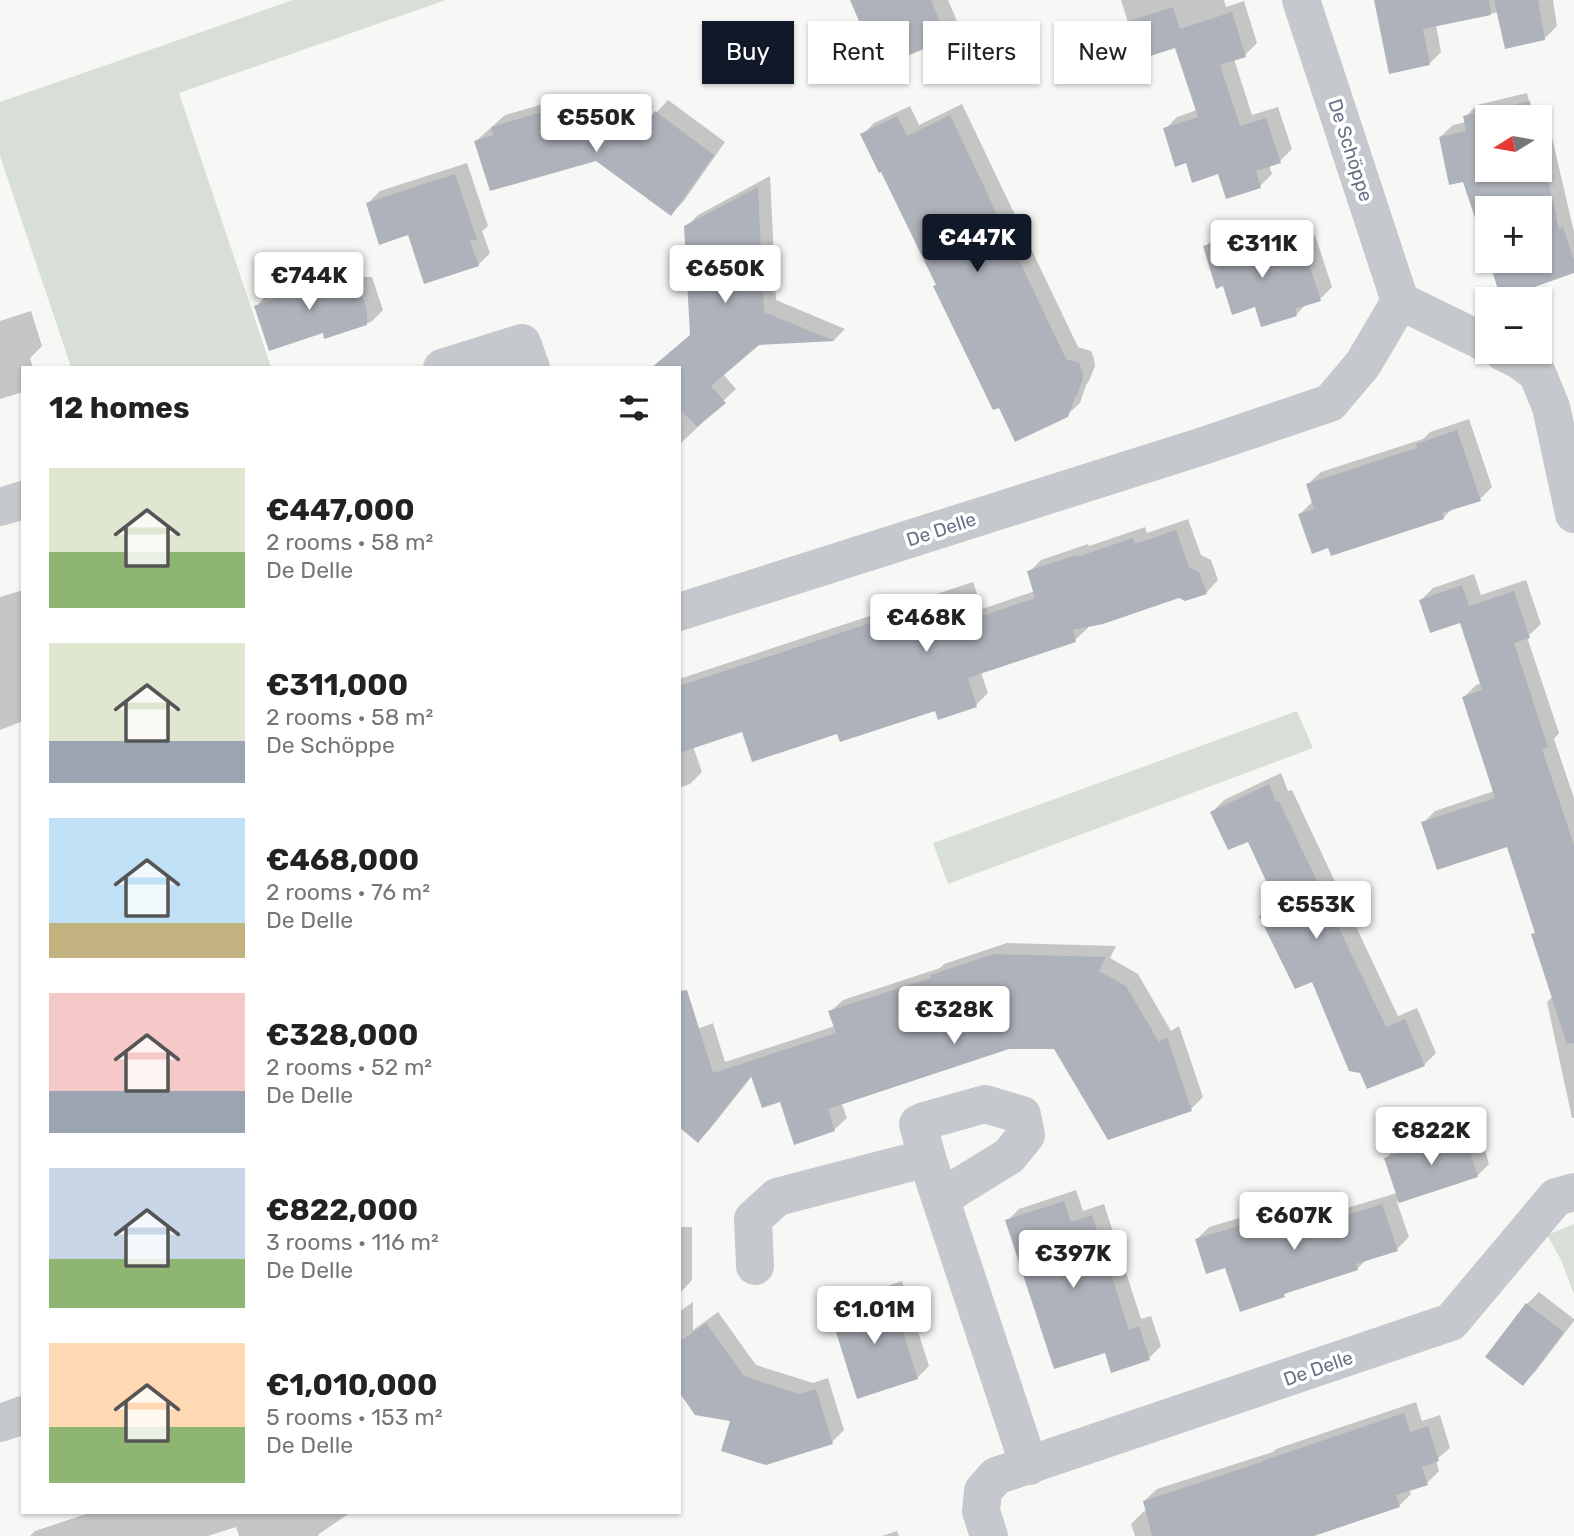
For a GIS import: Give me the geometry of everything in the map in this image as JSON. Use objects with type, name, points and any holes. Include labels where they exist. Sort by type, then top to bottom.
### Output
[{"type":"street","name":"De Schöppe","points":[[1301,0],[1401,301]]},
{"type":"street","points":[[1401,301],[1475,338]]},
{"type":"street","name":"De Delle","points":[[681,611],[1203,446],[1330,403],[1363,364],[1401,301]]},
{"type":"street","points":[[448,366],[522,342],[530,366]]},
{"type":"street","points":[[1525,364],[1537,373],[1551,407],[1574,514]]},
{"type":"street","points":[[0,507],[21,501]]},
{"type":"street","points":[[941,1198],[1009,1156],[1026,1135],[1022,1115],[985,1104],[918,1124],[928,1158],[941,1198],[1029,1466]]},
{"type":"street","points":[[755,1266],[753,1219],[777,1197],[928,1158]]},
{"type":"street","name":"De Delle","points":[[989,1536],[981,1511],[983,1491],[996,1476],[1451,1322],[1565,1195]]},
{"type":"street","points":[[0,1423],[21,1416]]},
{"type":"shaded area","points":[[293,0],[446,0],[179,93],[271,366],[71,366],[0,156],[0,102]]},
{"type":"shaded area","points":[[1297,711],[1313,748],[948,884],[933,843]]},
{"type":"shaded area","points":[[1574,1224],[1574,1294],[1561,1260],[1547,1235]]},
{"type":"building","points":[[850,0],[931,0],[940,21],[923,21],[923,49],[909,55],[909,21],[859,21]]},
{"type":"building","points":[[1374,0],[1489,0],[1491,15],[1423,29],[1430,65],[1389,74]]},
{"type":"building","points":[[1494,0],[1538,0],[1545,40],[1505,49]]},
{"type":"building","points":[[1173,7],[1180,29],[1232,12],[1246,57],[1220,65],[1240,126],[1266,118],[1281,163],[1256,171],[1261,188],[1226,199],[1218,174],[1192,183],[1186,163],[1175,167],[1163,128],[1198,117],[1175,48],[1151,56],[1151,21],[1129,21]]},
{"type":"building","points":[[1530,101],[1531,105],[1512,105]]},
{"type":"building","points":[[562,106],[564,115],[584,109],[597,154],[625,116],[642,129],[655,111],[714,155],[671,216],[596,161],[490,191],[474,141],[493,135],[491,127]]},
{"type":"building","points":[[1475,113],[1475,182],[1548,182],[1551,196],[1475,196],[1475,218],[1463,182],[1449,185],[1439,137],[1466,131],[1463,116]]},
{"type":"building","points":[[950,115],[1066,359],[1079,363],[1083,372],[1083,379],[1068,417],[1015,442],[999,408],[993,410],[933,286],[936,285],[860,134],[897,116],[907,136]]},
{"type":"building","points":[[455,174],[477,239],[470,241],[479,266],[424,284],[408,235],[379,245],[366,203]]},
{"type":"building","points":[[758,187],[764,312],[835,341],[759,345],[711,386],[726,403],[697,427],[681,412],[681,366],[653,366],[690,335],[684,226]]},
{"type":"building","points":[[1552,198],[1559,229],[1563,227],[1574,260],[1574,273],[1535,287],[1497,287],[1493,273],[1552,273]]},
{"type":"building","points":[[1242,233],[1252,263],[1303,246],[1321,301],[1295,309],[1297,316],[1261,327],[1255,307],[1232,315],[1223,286],[1216,289],[1203,246]]},
{"type":"building","points":[[290,266],[313,278],[319,298],[358,284],[367,311],[367,325],[324,339],[323,333],[269,351],[254,306],[273,300]]},
{"type":"building","points":[[1457,430],[1481,501],[1442,513],[1444,519],[1331,556],[1328,548],[1312,554],[1298,514],[1314,509],[1306,484],[1417,448],[1416,444]]},
{"type":"building","points":[[1176,530],[1189,567],[1199,572],[1207,594],[1185,601],[1179,598],[1103,624],[1073,630],[1076,642],[968,678],[977,707],[938,720],[935,711],[840,742],[837,734],[752,762],[742,732],[681,752],[681,685],[961,593],[970,620],[1035,598],[1027,571],[1133,538],[1135,544]]},
{"type":"building","points":[[1462,585],[1469,606],[1514,591],[1530,638],[1514,643],[1548,747],[1542,749],[1574,845],[1574,1043],[1567,1044],[1531,934],[1535,933],[1507,847],[1437,870],[1421,822],[1495,798],[1462,697],[1482,690],[1460,623],[1430,633],[1419,600]]},
{"type":"building","points":[[1269,784],[1386,1027],[1405,1019],[1425,1066],[1367,1089],[1360,1073],[1349,1071],[1312,982],[1295,989],[1259,916],[1278,907],[1248,842],[1228,850],[1210,812]]},
{"type":"building","points":[[993,954],[1106,957],[1099,971],[1126,986],[1159,1042],[1167,1037],[1192,1111],[1108,1140],[1054,1049],[1009,1049],[828,1109],[835,1131],[794,1145],[780,1102],[762,1108],[751,1076],[698,1143],[681,1129],[681,991],[687,990],[713,1073],[836,1033],[828,1011],[931,978],[930,975]]},
{"type":"building","points":[[1464,1131],[1478,1177],[1399,1203],[1384,1158]]},
{"type":"building","points":[[1064,1201],[1071,1222],[1092,1215],[1129,1330],[1139,1326],[1150,1360],[1111,1373],[1105,1353],[1054,1369],[1005,1220]]},
{"type":"building","points":[[1312,1204],[1318,1224],[1382,1204],[1398,1251],[1356,1264],[1358,1270],[1284,1294],[1285,1297],[1240,1312],[1225,1268],[1206,1274],[1195,1239]]},
{"type":"building","points":[[890,1292],[918,1379],[857,1399],[830,1313]]},
{"type":"building","points":[[1526,1303],[1564,1332],[1523,1386],[1485,1357]]},
{"type":"building","points":[[706,1323],[744,1376],[799,1394],[816,1389],[833,1444],[766,1465],[721,1451],[730,1421],[695,1415],[681,1395],[681,1341]]},
{"type":"building","points":[[1404,1413],[1410,1432],[1428,1426],[1439,1461],[1422,1467],[1428,1485],[1396,1495],[1400,1507],[1314,1536],[1152,1536],[1143,1501]]}]
